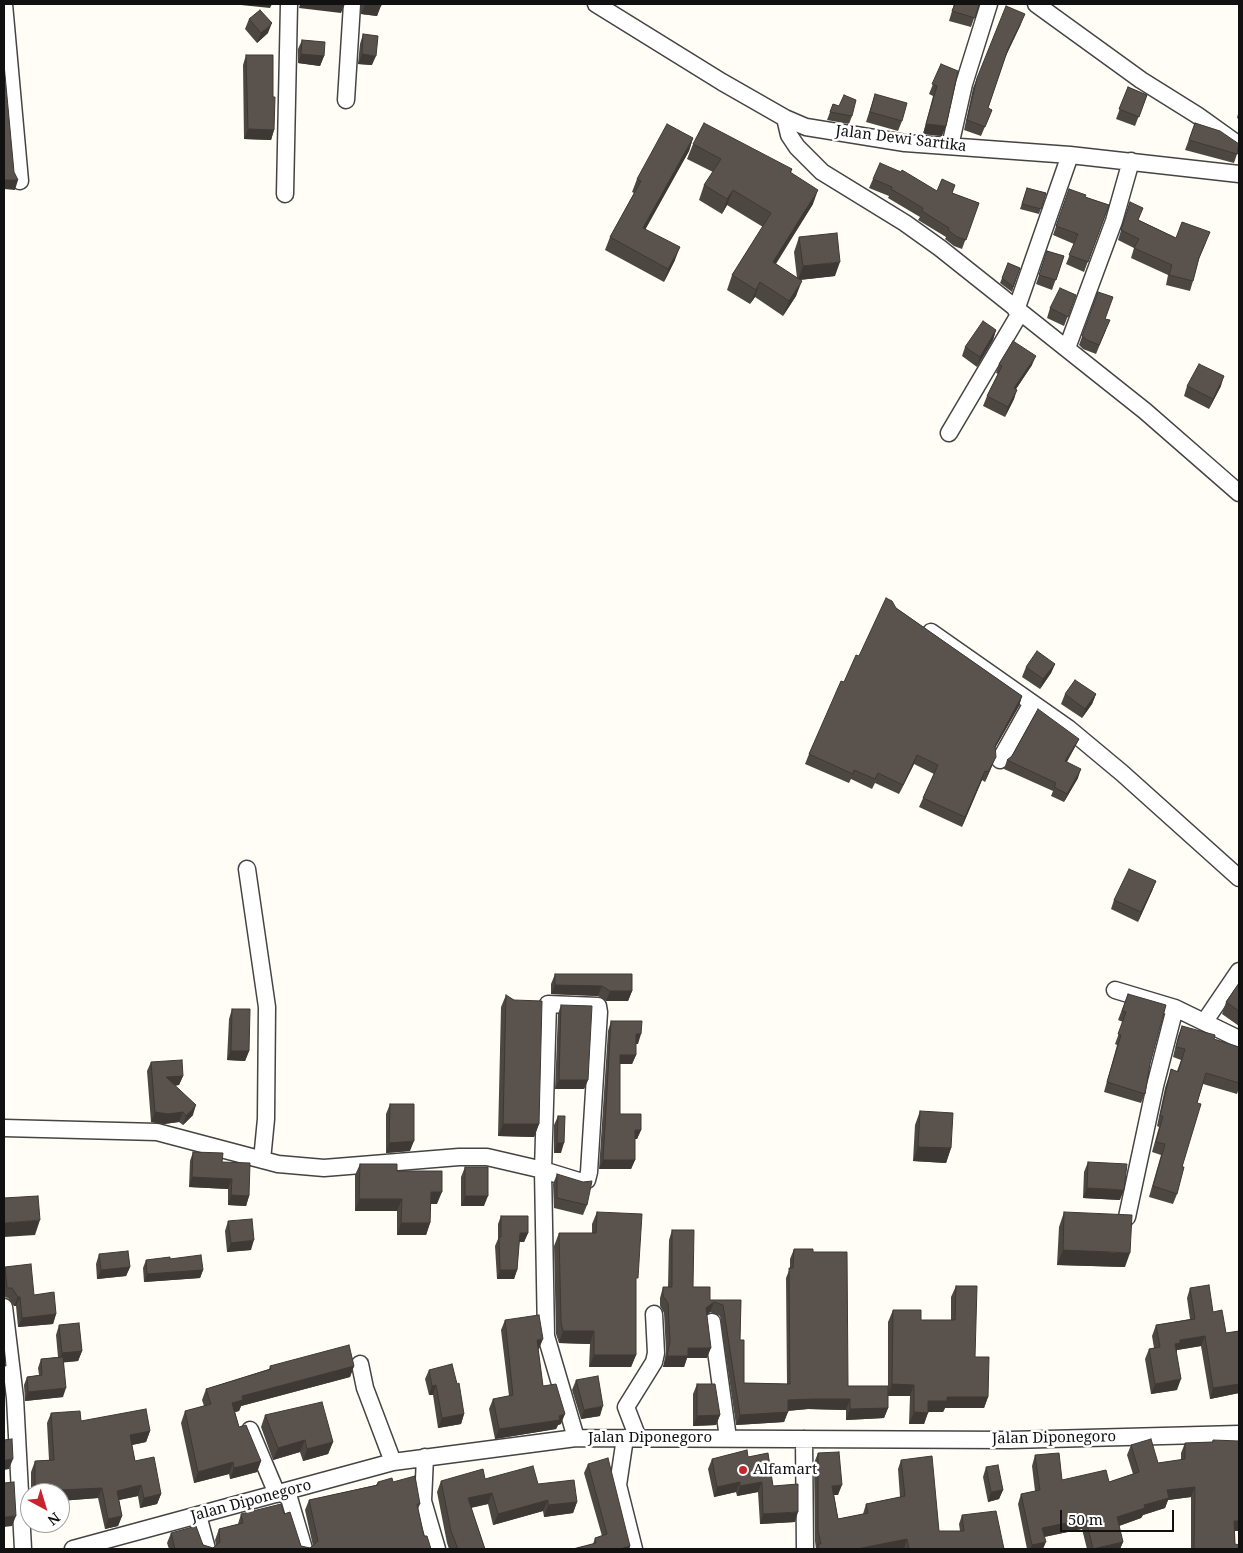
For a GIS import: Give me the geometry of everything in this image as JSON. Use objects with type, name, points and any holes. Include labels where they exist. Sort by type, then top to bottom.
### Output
[{"type":"street","points":[[4,4],[20,181]]},
{"type":"street","points":[[285,194],[289,4]]},
{"type":"street","points":[[346,100],[352,4]]},
{"type":"street","name":"Jalan Dewi Sartika","points":[[596,4],[785,118],[806,127],[864,138],[1070,155],[1239,174]]},
{"type":"street","points":[[950,146],[964,84],[989,4]]},
{"type":"street","points":[[1036,4],[1141,80],[1197,115],[1239,145]]},
{"type":"street","points":[[785,118],[789,134],[797,147],[822,172],[924,236],[1152,417],[1239,493]]},
{"type":"street","points":[[950,433],[1018,311],[1070,155]]},
{"type":"street","points":[[1067,348],[1114,221],[1131,161]]},
{"type":"street","points":[[921,626],[1068,728],[1122,772],[1239,878]]},
{"type":"street","points":[[1000,760],[1032,703]]},
{"type":"street","points":[[247,869],[267,1007],[266,1119],[262,1160]]},
{"type":"street","points":[[1205,1021],[1239,971]]},
{"type":"street","points":[[1115,990],[1175,1008],[1239,1039]]},
{"type":"street","points":[[4,1128],[157,1132],[262,1160],[324,1168],[459,1157],[487,1157],[543,1170],[582,1182],[587,1180],[598,1006],[594,1004],[529,1003]]},
{"type":"street","points":[[548,1004],[543,1170],[546,1336],[576,1438]]},
{"type":"street","points":[[1127,1217],[1157,1078],[1175,1008]]},
{"type":"street","points":[[4,1307],[15,1398],[23,1549]]},
{"type":"street","points":[[634,1549],[618,1484],[631,1438],[626,1407],[654,1362],[654,1314]]},
{"type":"street","points":[[712,1322],[728,1438]]},
{"type":"street","points":[[360,1364],[365,1388],[393,1462]]},
{"type":"street","points":[[250,1430],[282,1493],[304,1549]]},
{"type":"street","name":"Jalan Diponegoro","points":[[73,1549],[393,1462],[576,1438],[1010,1440],[1239,1434]]},
{"type":"street","points":[[804,1439],[805,1549]]},
{"type":"street","points":[[426,1457],[423,1501],[437,1549]]},
{"type":"street","points":[[198,1515],[207,1549]]},
{"type":"building","points":[[365,4],[381,4],[381,6]]},
{"type":"building","points":[[955,4],[979,4],[975,18],[952,11]]},
{"type":"building","points":[[1006,6],[1025,14],[1008,49],[988,108],[992,110],[985,127],[967,120],[977,78]]},
{"type":"building","points":[[260,10],[272,23],[261,33],[249,19]]},
{"type":"building","points":[[363,34],[378,36],[376,56],[362,54]]},
{"type":"building","points":[[302,40],[325,42],[324,56],[301,54]]},
{"type":"building","points":[[246,55],[273,55],[274,130],[248,129]]},
{"type":"building","points":[[4,64],[14,172],[18,180],[4,180]]},
{"type":"building","points":[[941,64],[958,71],[946,126],[926,124],[937,86],[932,84]]},
{"type":"building","points":[[1128,87],[1147,95],[1139,117],[1119,109]]},
{"type":"building","points":[[875,94],[907,103],[902,121],[870,112]]},
{"type":"building","points":[[844,95],[856,100],[852,116],[830,112],[833,104],[839,106]]},
{"type":"building","points":[[704,123],[792,169],[790,172],[818,190],[773,262],[802,281],[789,301],[760,282],[756,290],[732,275],[771,213],[733,190],[727,199],[704,185],[721,159],[693,144]]},
{"type":"building","points":[[1195,123],[1220,131],[1239,144],[1237,154],[1189,140]]},
{"type":"building","points":[[667,124],[693,138],[643,228],[680,247],[668,269],[610,237],[641,181],[637,179]]},
{"type":"building","points":[[880,163],[901,172],[902,170],[937,191],[942,179],[955,185],[952,193],[979,203],[966,240],[957,237],[948,230],[949,228],[922,211],[923,208],[891,189],[892,187],[873,179]]},
{"type":"building","points":[[1027,188],[1046,193],[1041,209],[1022,204]]},
{"type":"building","points":[[1069,189],[1109,205],[1088,262],[1069,255],[1078,234],[1056,226]]},
{"type":"building","points":[[1130,202],[1143,208],[1138,220],[1176,238],[1182,222],[1210,232],[1199,258],[1193,281],[1169,275],[1172,265],[1134,248],[1139,239],[1121,230]]},
{"type":"building","points":[[837,233],[840,262],[803,266],[799,237]]},
{"type":"building","points":[[1047,251],[1064,256],[1056,280],[1039,275]]},
{"type":"building","points":[[1008,263],[1020,268],[1013,287],[1002,278]]},
{"type":"building","points":[[1060,288],[1076,295],[1068,317],[1050,308]]},
{"type":"building","points":[[1098,292],[1113,297],[1105,319],[1110,320],[1099,345],[1082,336]]},
{"type":"building","points":[[983,321],[996,330],[980,357],[965,347]]},
{"type":"building","points":[[1013,341],[1036,356],[1014,388],[1017,390],[1008,407],[987,396],[1002,366],[999,364]]},
{"type":"building","points":[[1199,364],[1224,376],[1213,399],[1187,386]]},
{"type":"building","points":[[886,598],[892,601],[896,608],[1022,696],[995,746],[996,757],[988,772],[985,771],[965,817],[923,798],[938,765],[917,755],[903,785],[878,773],[875,779],[854,770],[853,774],[809,754],[841,681],[844,682],[856,655],[859,656]]},
{"type":"building","points":[[1037,651],[1055,664],[1043,679],[1026,667]]},
{"type":"building","points":[[1075,680],[1096,694],[1085,709],[1065,694]]},
{"type":"building","points":[[1038,709],[1079,739],[1065,761],[1081,769],[1067,794],[1054,787],[1056,783],[1007,760],[1012,756]]},
{"type":"building","points":[[1129,869],[1156,881],[1141,912],[1114,900]]},
{"type":"building","points":[[555,974],[632,974],[632,991],[610,991],[602,986],[555,985]]},
{"type":"building","points":[[1239,983],[1239,1011],[1226,1002]]},
{"type":"building","points":[[1128,994],[1166,1005],[1150,1064],[1145,1094],[1107,1082],[1121,1035],[1118,1034],[1126,1012],[1122,1011]]},
{"type":"building","points":[[506,995],[514,1000],[542,1001],[539,1124],[503,1124]]},
{"type":"building","points":[[561,1005],[592,1006],[588,1080],[559,1080]]},
{"type":"building","points":[[232,1009],[250,1009],[249,1051],[231,1051]]},
{"type":"building","points":[[611,1021],[642,1021],[641,1034],[636,1034],[636,1055],[620,1055],[620,1114],[641,1114],[641,1130],[635,1130],[635,1160],[603,1160]]},
{"type":"building","points":[[1182,1026],[1215,1035],[1214,1039],[1239,1047],[1239,1083],[1206,1073],[1197,1103],[1201,1104],[1182,1167],[1184,1167],[1177,1194],[1153,1186],[1165,1144],[1156,1142],[1163,1116],[1160,1116],[1171,1069],[1178,1072],[1185,1049],[1176,1047]]},
{"type":"building","points":[[182,1060],[183,1076],[166,1077],[196,1105],[186,1116],[183,1112],[168,1114],[155,1112],[151,1062]]},
{"type":"building","points":[[390,1104],[414,1104],[414,1141],[389,1143]]},
{"type":"building","points":[[920,1111],[953,1113],[951,1148],[918,1147]]},
{"type":"building","points":[[558,1116],[565,1116],[564,1143],[557,1143]]},
{"type":"building","points":[[193,1152],[223,1153],[222,1162],[250,1163],[249,1196],[231,1195],[232,1179],[192,1177]]},
{"type":"building","points":[[1088,1162],[1127,1164],[1124,1190],[1087,1188]]},
{"type":"building","points":[[360,1164],[397,1164],[397,1171],[442,1171],[442,1192],[431,1192],[430,1223],[401,1223],[402,1199],[359,1199]]},
{"type":"building","points":[[465,1167],[488,1167],[488,1196],[465,1196]]},
{"type":"building","points":[[557,1174],[583,1182],[592,1181],[587,1205],[557,1198]]},
{"type":"building","points":[[38,1196],[40,1220],[4,1223],[4,1198]]},
{"type":"building","points":[[597,1212],[642,1214],[638,1278],[636,1278],[636,1355],[594,1355],[594,1331],[563,1331],[561,1322],[559,1233],[596,1233]]},
{"type":"building","points":[[1064,1212],[1132,1215],[1130,1253],[1063,1250]]},
{"type":"building","points":[[501,1216],[528,1216],[528,1233],[520,1233],[517,1270],[500,1270],[499,1237],[501,1237]]},
{"type":"building","points":[[252,1219],[254,1240],[231,1243],[228,1221]]},
{"type":"building","points":[[672,1230],[694,1230],[693,1287],[710,1287],[710,1300],[741,1300],[740,1340],[744,1340],[744,1383],[790,1384],[789,1268],[793,1268],[794,1249],[813,1249],[813,1252],[847,1252],[848,1386],[888,1386],[888,1408],[850,1409],[850,1399],[788,1400],[788,1412],[740,1415],[723,1305],[714,1302],[706,1308],[711,1348],[688,1348],[688,1356],[667,1356],[670,1342],[668,1303],[663,1296],[663,1287],[672,1287]]},
{"type":"building","points":[[128,1251],[130,1267],[101,1270],[99,1254]]},
{"type":"building","points":[[201,1255],[203,1270],[147,1274],[146,1260]]},
{"type":"building","points":[[31,1264],[34,1295],[54,1292],[56,1314],[22,1318],[20,1297],[12,1288],[7,1288],[5,1267]]},
{"type":"building","points":[[1209,1285],[1213,1312],[1222,1310],[1226,1333],[1239,1331],[1239,1384],[1213,1388],[1205,1336],[1180,1340],[1180,1343],[1175,1344],[1181,1379],[1155,1384],[1149,1349],[1160,1347],[1156,1325],[1195,1319],[1190,1288]]},
{"type":"building","points":[[956,1286],[977,1286],[975,1357],[989,1357],[988,1397],[947,1397],[947,1401],[928,1401],[928,1413],[914,1412],[914,1385],[892,1384],[893,1310],[921,1310],[921,1320],[955,1320]]},
{"type":"building","points":[[539,1315],[543,1339],[537,1340],[543,1386],[556,1384],[565,1414],[559,1416],[560,1420],[499,1429],[493,1399],[513,1395],[505,1320]]},
{"type":"building","points":[[79,1323],[82,1351],[62,1353],[59,1325]]},
{"type":"building","points":[[4,1345],[6,1366],[4,1366]]},
{"type":"building","points":[[349,1345],[354,1366],[242,1396],[243,1400],[232,1403],[239,1427],[246,1425],[261,1461],[234,1468],[233,1462],[198,1472],[185,1411],[211,1404],[206,1389],[271,1369],[270,1366]]},
{"type":"building","points":[[63,1357],[66,1388],[28,1392],[27,1377],[42,1375],[41,1359]]},
{"type":"building","points":[[452,1364],[457,1384],[459,1383],[464,1414],[442,1418],[436,1385],[432,1386],[429,1370]]},
{"type":"building","points":[[598,1376],[603,1406],[584,1410],[576,1380]]},
{"type":"building","points":[[697,1384],[715,1384],[720,1415],[697,1416]]},
{"type":"building","points":[[322,1402],[333,1442],[307,1449],[305,1440],[278,1448],[265,1415]]},
{"type":"building","points":[[146,1409],[150,1431],[130,1435],[135,1461],[154,1457],[161,1494],[144,1498],[141,1485],[117,1491],[122,1516],[108,1519],[102,1488],[70,1490],[70,1483],[35,1483],[35,1461],[54,1460],[51,1413],[80,1411],[81,1421]]},
{"type":"building","points":[[12,1439],[13,1459],[4,1460],[4,1440]]},
{"type":"building","points":[[1151,1439],[1158,1463],[1185,1459],[1185,1443],[1213,1442],[1213,1440],[1239,1441],[1239,1521],[1234,1521],[1235,1544],[1239,1545],[1239,1549],[1194,1549],[1195,1487],[1167,1490],[1169,1498],[1144,1505],[1145,1508],[1117,1517],[1123,1542],[1093,1549],[1086,1519],[1042,1528],[1046,1542],[1032,1545],[1021,1494],[1040,1490],[1035,1455],[1059,1453],[1062,1480],[1106,1470],[1109,1482],[1139,1472],[1131,1445]]},
{"type":"building","points":[[747,1450],[748,1457],[768,1453],[773,1486],[798,1484],[798,1512],[763,1514],[762,1482],[740,1486],[740,1482],[717,1487],[712,1459]]},
{"type":"building","points":[[839,1452],[842,1485],[832,1486],[838,1519],[868,1513],[866,1504],[905,1496],[901,1460],[932,1456],[939,1531],[964,1531],[962,1515],[996,1511],[1004,1549],[909,1549],[907,1539],[857,1549],[819,1549],[818,1544],[821,1544],[818,1531],[818,1453]]},
{"type":"building","points":[[608,1458],[630,1546],[620,1549],[573,1549],[596,1543],[595,1538],[607,1534],[588,1464]]},
{"type":"building","points":[[998,1465],[1003,1490],[991,1492],[986,1467]]},
{"type":"building","points":[[533,1466],[538,1484],[574,1480],[577,1502],[548,1505],[548,1500],[498,1514],[492,1493],[468,1498],[485,1549],[458,1549],[451,1531],[441,1481],[483,1469],[485,1479]]},
{"type":"building","points":[[415,1476],[420,1504],[417,1504],[424,1536],[427,1536],[431,1549],[175,1549],[171,1533],[196,1526],[203,1545],[213,1548],[220,1542],[219,1529],[243,1523],[241,1514],[281,1504],[284,1514],[290,1512],[301,1546],[310,1548],[318,1541],[309,1500],[378,1485],[378,1482],[392,1478],[393,1482]]},
{"type":"building","points":[[14,1482],[16,1516],[4,1517],[4,1483]]},
{"type":"place","name":"Alfamart","points":[[743,1470]]}]
